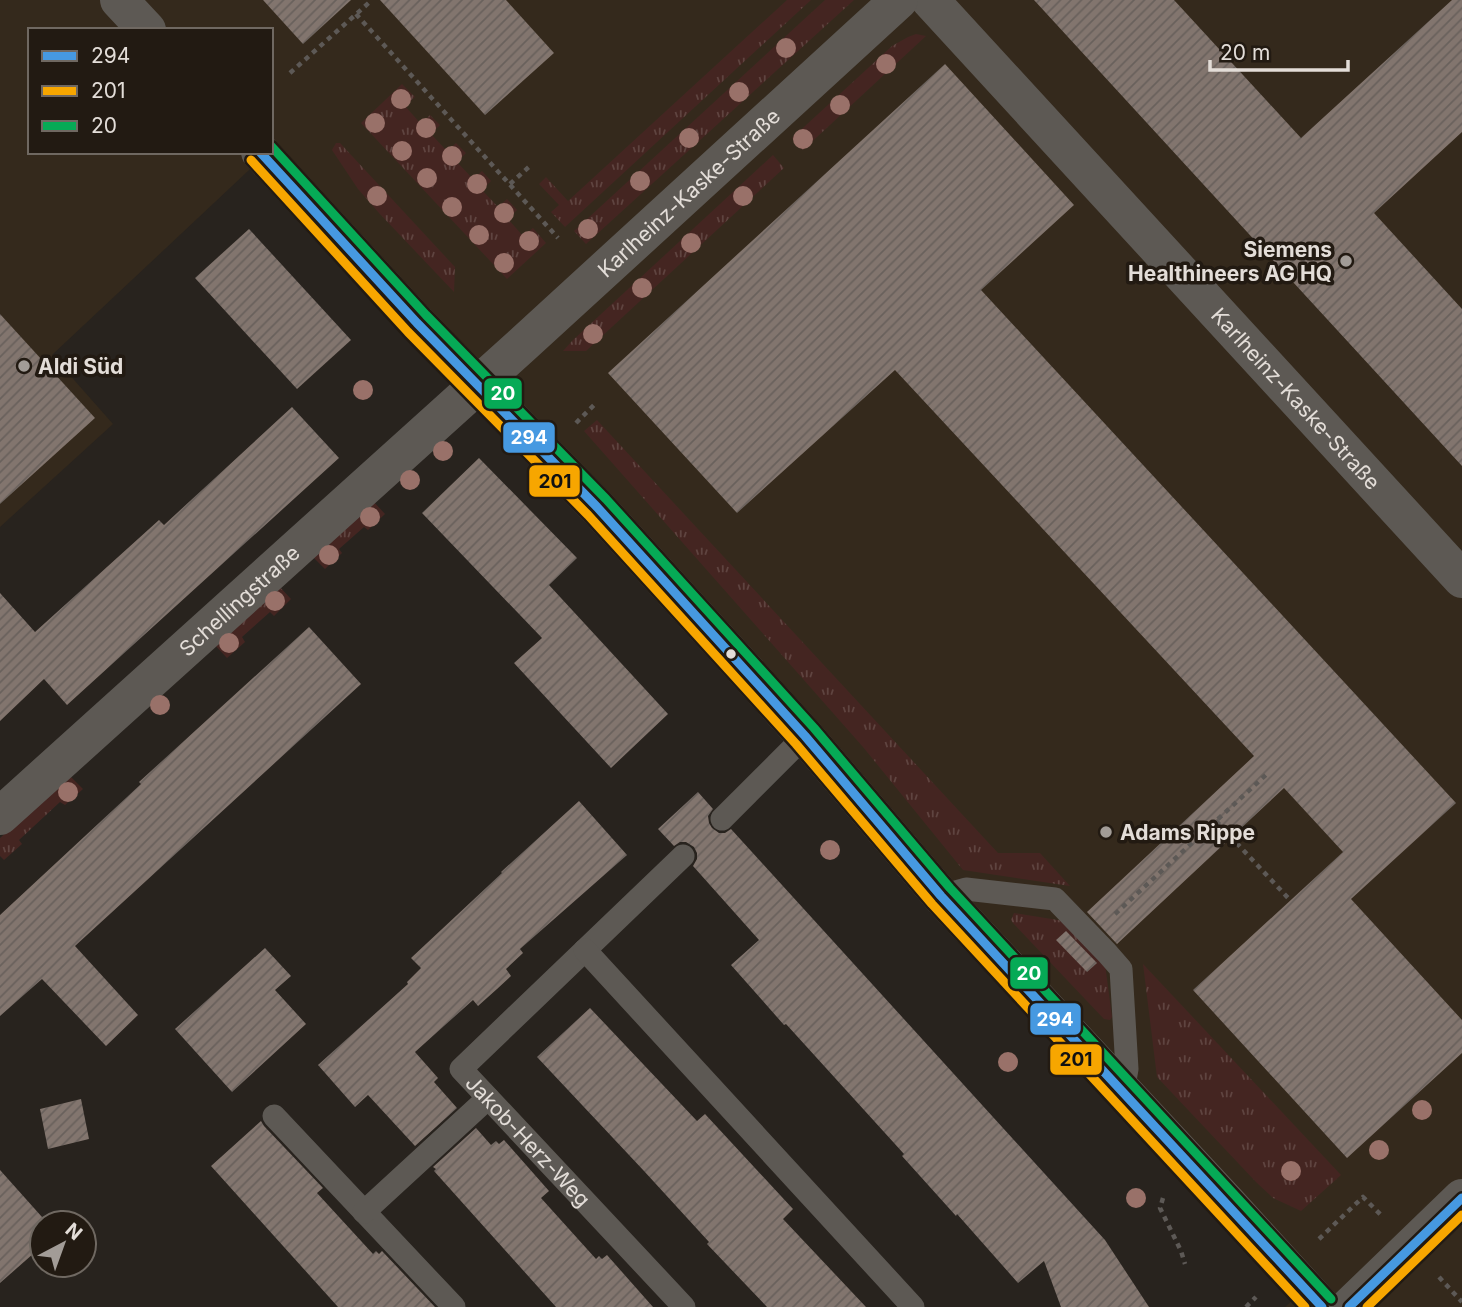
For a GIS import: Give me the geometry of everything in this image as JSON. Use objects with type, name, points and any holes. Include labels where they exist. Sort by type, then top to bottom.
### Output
[{"type":"street","points":[[119,0],[145,28]]},
{"type":"street","name":"Karlheinz-Kaske-Straße","points":[[477,385],[899,0]]},
{"type":"street","name":"Karlheinz-Kaske-Straße","points":[[930,0],[1462,579]]},
{"type":"street","points":[[262,154],[417,323],[597,507],[805,736],[941,896],[1322,1307]]},
{"type":"street","name":"Schellingstraße","points":[[0,816],[477,385]]},
{"type":"street","points":[[1349,1307],[1462,1198]]},
{"type":"lane","points":[[722,819],[805,736]]},
{"type":"lane","name":"Jakob-Herz-Weg","points":[[683,856],[461,1069],[684,1307]]},
{"type":"lane","points":[[941,896],[966,889],[1055,900],[1091,936],[1121,969],[1128,1069],[1123,1091]]},
{"type":"lane","points":[[585,950],[913,1307]]},
{"type":"lane","points":[[364,1212],[488,1098]]},
{"type":"lane","points":[[274,1116],[454,1307]]},
{"type":"path","points":[[290,73],[372,0]]},
{"type":"path","points":[[356,14],[558,238]]},
{"type":"path","points":[[510,184],[531,165]]},
{"type":"path","points":[[1091,936],[1269,772]]},
{"type":"path","points":[[1216,821],[1290,900]]},
{"type":"shaded area","points":[[0,0],[1462,0],[1462,1307],[1285,1307],[1303,1291],[263,157],[52,355],[113,424],[0,527]]},
{"type":"green space","points":[[787,0],[811,0],[565,227],[551,212],[559,205],[539,184],[546,177],[568,201]]},
{"type":"green space","points":[[825,0],[854,0],[586,244],[574,231]]},
{"type":"green space","points":[[916,34],[926,36],[803,150],[792,138],[892,46]]},
{"type":"green space","points":[[402,84],[415,97],[405,106],[421,124],[430,115],[440,125],[431,134],[447,151],[456,143],[466,153],[457,162],[473,179],[482,171],[491,181],[482,190],[498,207],[507,199],[517,210],[508,219],[523,236],[533,228],[546,243],[507,279],[361,123]]},
{"type":"green space","points":[[336,143],[340,143],[455,267],[454,292],[358,189],[332,150]]},
{"type":"green space","points":[[773,155],[784,168],[586,351],[563,351],[573,340]]},
{"type":"green space","points":[[597,420],[998,853],[1040,853],[1070,886],[963,870],[863,747],[584,431]]},
{"type":"green space","points":[[372,500],[385,514],[368,530],[364,527],[339,549],[342,553],[325,569],[311,555]]},
{"type":"green space","points":[[278,585],[291,599],[274,616],[270,612],[242,637],[245,642],[227,658],[214,644]]},
{"type":"green space","points":[[69,775],[83,789],[65,805],[60,802],[19,840],[22,844],[4,860],[0,856],[0,838]]},
{"type":"green space","points":[[1014,913],[1064,921],[1105,964],[1112,1017],[1110,1020],[1104,1019],[1013,923],[1011,920]]},
{"type":"green space","points":[[1143,964],[1341,1175],[1301,1211],[1273,1198],[1157,1077]]},
{"type":"building","points":[[263,0],[351,0],[303,44]]},
{"type":"building","points":[[380,0],[506,0],[554,53],[485,115]]},
{"type":"building","name":"Siemens Healthineers AG HQ","points":[[1034,0],[1174,0],[1301,138],[1452,0],[1462,0],[1462,132],[1374,213],[1462,309],[1462,466]]},
{"type":"building","points":[[945,64],[1074,205],[981,290],[1456,803],[1351,899],[1462,1020],[1462,1053],[1347,1158],[1193,990],[1343,852],[1284,788],[1117,944],[1087,912],[1254,756],[895,370],[737,513],[608,373]]},
{"type":"building","points":[[249,229],[351,340],[297,389],[195,278]]},
{"type":"building","name":"Aldi Süd","points":[[0,314],[95,418],[0,504]]},
{"type":"building","points":[[292,407],[339,458],[67,705],[44,679],[0,721],[0,593],[35,632],[159,520],[164,525]]},
{"type":"building","points":[[479,458],[577,558],[549,585],[668,714],[611,768],[514,663],[542,638],[422,513]]},
{"type":"building","points":[[309,627],[361,684],[75,946],[138,1015],[106,1046],[42,979],[0,1016],[0,915],[141,784],[139,782]]},
{"type":"building","points":[[698,792],[713,809],[708,816],[712,828],[719,833],[731,829],[1105,1240],[1149,1307],[1061,1307],[1044,1261],[1018,1283],[731,965],[759,940],[693,866],[697,859],[694,847],[686,842],[674,846],[658,829]]},
{"type":"building","points":[[579,801],[627,855],[520,949],[523,953],[506,969],[511,976],[478,1006],[473,1000],[415,1052],[438,1078],[434,1082],[457,1108],[415,1146],[368,1095],[355,1107],[318,1065],[408,984],[421,968],[411,958]]},
{"type":"building","points":[[1066,931],[1097,963],[1087,972],[1056,940]]},
{"type":"building","points":[[265,948],[291,976],[275,990],[306,1024],[232,1092],[175,1029]]},
{"type":"building","points":[[590,1008],[697,1121],[705,1114],[793,1209],[783,1219],[866,1307],[767,1307],[707,1244],[709,1242],[537,1057]]},
{"type":"building","points":[[81,1099],[89,1139],[48,1149],[40,1109]]},
{"type":"building","points":[[261,1121],[323,1188],[317,1193],[373,1254],[382,1251],[435,1307],[338,1307],[211,1166]]},
{"type":"building","points":[[476,1128],[491,1145],[504,1140],[549,1191],[541,1198],[596,1259],[607,1255],[653,1307],[556,1307],[434,1171],[436,1169],[433,1167]]},
{"type":"building","points":[[0,1170],[35,1209],[28,1209],[28,1258],[0,1283]]},
{"type":"transit line","name":"20","points":[[273,148],[426,315],[606,499],[814,728],[950,888],[1331,1299]]},
{"type":"transit line","name":"294","points":[[262,154],[417,323],[597,507],[805,736],[941,896],[1322,1307]]},
{"type":"transit line","name":"201","points":[[251,160],[408,332],[588,515],[796,744],[932,904],[1305,1307]]},
{"type":"transit line","name":"294","points":[[1349,1307],[1462,1198]]},
{"type":"transit line","name":"201","points":[[1367,1307],[1462,1215]]},
{"type":"place","name":"Siemens Healthineers AG HQ","points":[[1346,261]]},
{"type":"place","name":"Aldi Süd","points":[[24,366]]},
{"type":"place","name":"Adams Rippe","points":[[1106,832]]}]
